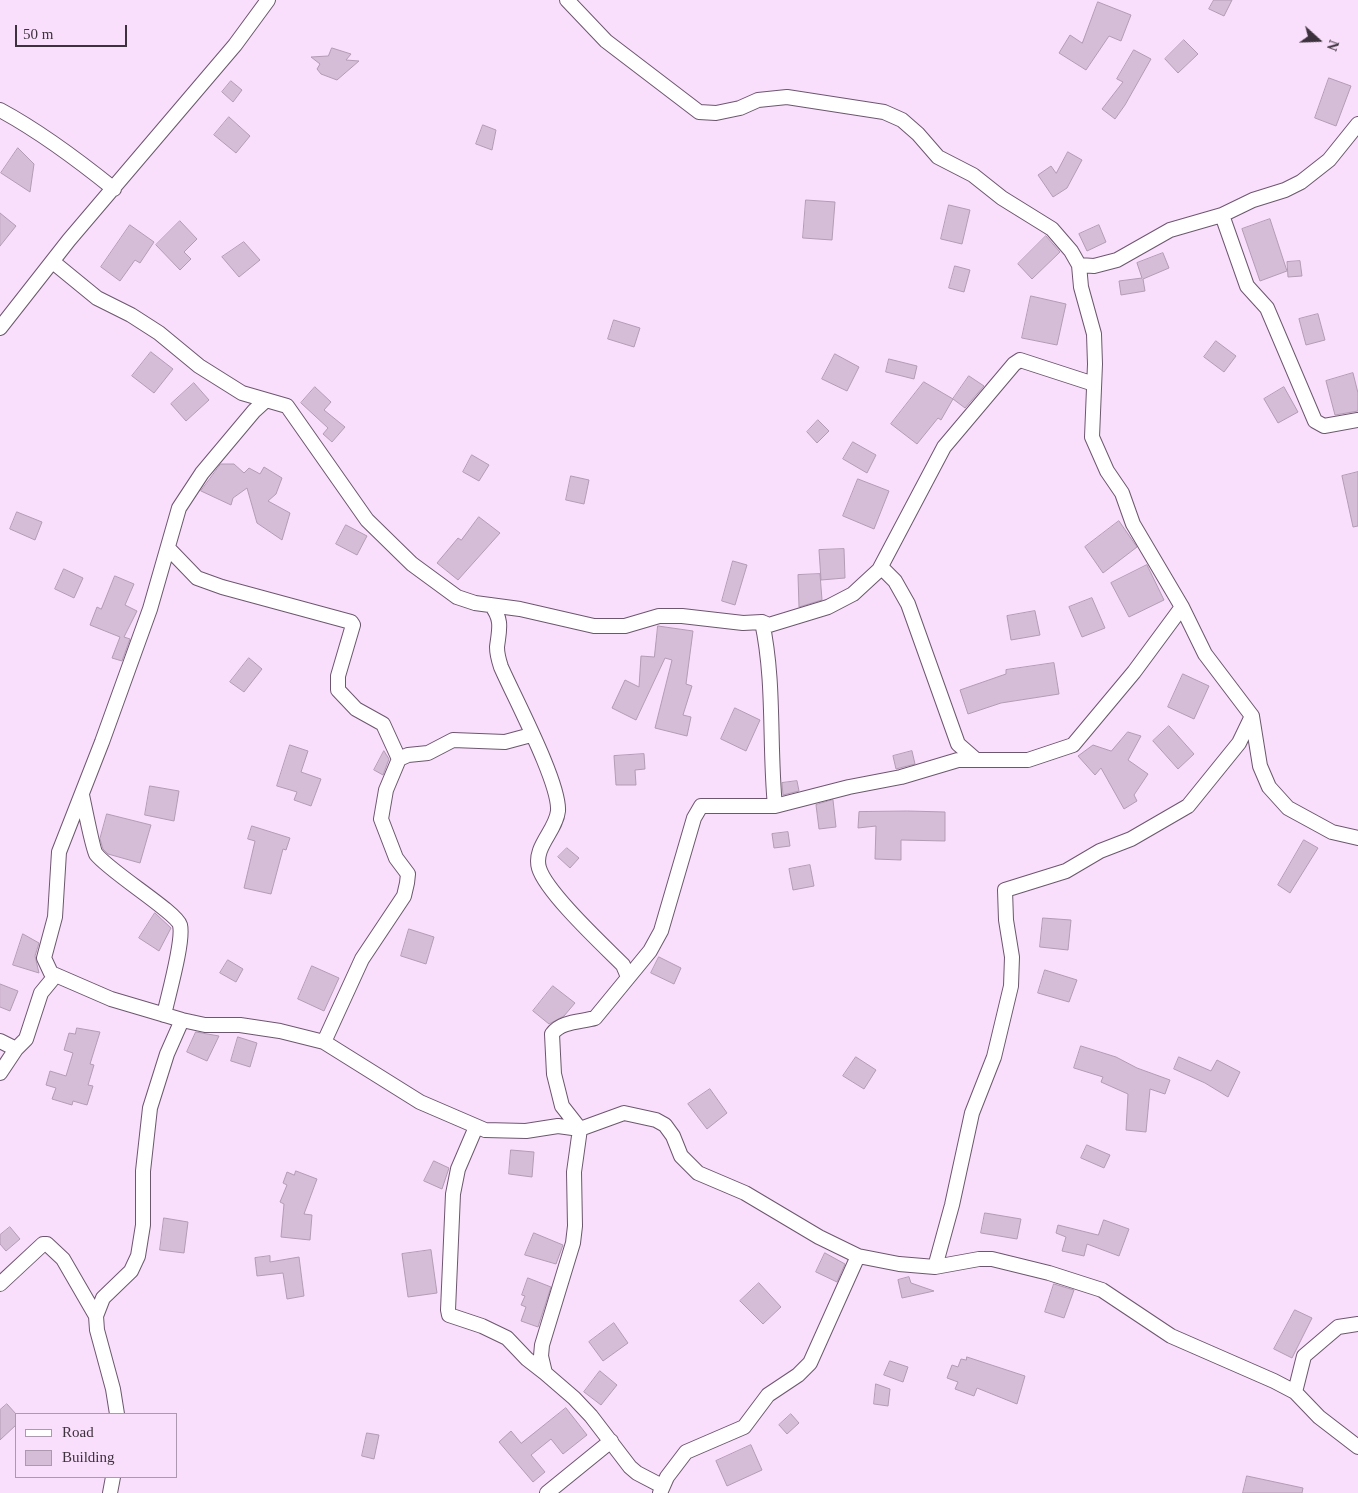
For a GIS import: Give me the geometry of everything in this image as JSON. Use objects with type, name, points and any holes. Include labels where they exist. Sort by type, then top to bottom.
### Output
[{"type":"street","points":[[0,328],[144,150],[235,45],[268,0]]},
{"type":"street","points":[[567,0],[606,41],[699,112],[716,113],[740,108],[758,100],[787,97],[884,112],[902,120],[918,134],[938,157],[973,175],[1002,198],[1052,229],[1071,251],[1079,265],[1081,287],[1094,334],[1092,436],[1107,471],[1122,493],[1133,524],[1182,607],[1205,654],[1252,716],[1260,766],[1269,786],[1288,808],[1332,832],[1358,838]]},
{"type":"street","points":[[0,110],[28,125],[114,189]]},
{"type":"street","points":[[1079,265],[1094,266],[1117,260],[1170,230],[1192,225],[1253,200],[1285,190],[1313,175],[1335,153],[1358,124]]},
{"type":"street","points":[[1222,214],[1248,286],[1267,308],[1315,421],[1324,426],[1358,420]]},
{"type":"street","points":[[53,262],[97,298],[131,315],[159,333],[199,366],[242,393],[265,401],[279,403],[293,412],[367,520],[412,564],[457,597],[594,626],[625,626],[667,616],[709,618],[743,623],[762,622],[769,625],[828,607],[853,594],[881,567],[944,446],[1014,364],[1020,360],[1094,384]]},
{"type":"street","points":[[265,401],[234,434],[186,495],[176,517],[169,549],[150,609],[82,795],[63,839],[56,865],[57,892],[55,916],[44,958],[48,969],[55,976],[111,999],[182,1020],[206,1025],[240,1025],[280,1031],[324,1042],[420,1102],[476,1128],[494,1132],[526,1131],[558,1126],[580,1129],[624,1113],[661,1122],[673,1136],[681,1156],[698,1173],[745,1193],[819,1237],[858,1256],[899,1264],[935,1267],[979,1259],[992,1259],[1048,1273],[1102,1290],[1171,1336],[1295,1392],[1319,1417],[1358,1447]]},
{"type":"street","points":[[169,549],[197,578],[222,587],[351,622],[352,625],[338,676],[338,690],[343,698],[356,709],[383,724],[399,759]]},
{"type":"street","points":[[881,567],[895,581],[908,604],[958,744],[974,758]]},
{"type":"street","points":[[492,605],[500,619],[497,652],[501,667],[547,768],[558,806],[556,820],[539,854],[539,868],[558,897],[623,966],[628,977]]},
{"type":"street","points":[[544,1373],[541,1356],[542,1345],[573,1244],[575,1226],[574,1172],[580,1129],[562,1106],[554,1074],[552,1034],[556,1029],[573,1022],[595,1018],[650,951],[660,931],[694,818],[700,806],[775,806],[848,786],[901,776],[958,760],[974,758],[988,761],[1028,760],[1073,745],[1134,672],[1182,607]]},
{"type":"street","points":[[762,622],[769,654],[771,755],[775,806]]},
{"type":"street","points":[[935,1267],[952,1206],[972,1113],[994,1057],[1010,986],[1012,956],[1006,920],[1004,890],[1066,872],[1100,851],[1131,839],[1188,806],[1221,768],[1239,743],[1252,716]]},
{"type":"street","points":[[324,1042],[362,959],[404,896],[408,884],[408,874],[396,858],[381,819],[386,790],[399,759],[408,754],[428,753],[453,740],[505,742],[531,735]]},
{"type":"street","points":[[82,795],[96,854],[134,887],[173,914],[180,924],[178,951],[164,1015]]},
{"type":"street","points":[[0,1073],[16,1049],[26,1039],[41,993],[55,976]]},
{"type":"street","points":[[116,1413],[113,1389],[97,1330],[96,1316],[103,1298],[131,1271],[138,1256],[143,1225],[144,1171],[150,1108],[167,1054],[182,1020]]},
{"type":"street","points":[[0,1041],[16,1049]]},
{"type":"street","points":[[476,1128],[458,1168],[453,1194],[449,1314],[482,1326],[507,1338],[527,1359],[574,1398],[637,1474],[661,1489],[686,1452],[744,1427],[768,1395],[798,1375],[810,1363],[858,1256]]},
{"type":"street","points":[[0,1284],[43,1244],[46,1244],[62,1259],[96,1316]]},
{"type":"street","points":[[1295,1392],[1304,1356],[1338,1327],[1358,1324]]},
{"type":"street","points":[[547,1493],[611,1442]]},
{"type":"street","points":[[110,1493],[113,1478]]},
{"type":"building","points":[[1214,0],[1232,0],[1224,16],[1209,9]]},
{"type":"building","points":[[1098,2],[1131,15],[1121,41],[1109,36],[1086,70],[1059,53],[1070,35],[1082,43]]},
{"type":"building","points":[[1184,40],[1198,54],[1178,73],[1165,59]]},
{"type":"building","points":[[332,48],[351,54],[346,60],[359,61],[337,80],[321,74],[317,69],[320,64],[311,57],[328,56]]},
{"type":"building","points":[[1134,50],[1151,59],[1115,119],[1102,109],[1123,82],[1117,79]]},
{"type":"building","points":[[1329,78],[1351,86],[1336,126],[1315,118]]},
{"type":"building","points":[[231,81],[242,90],[233,102],[222,92]]},
{"type":"building","points":[[229,117],[250,136],[236,153],[214,135]]},
{"type":"building","points":[[483,125],[496,130],[492,150],[476,144]]},
{"type":"building","points":[[18,148],[34,164],[30,192],[1,173]]},
{"type":"building","points":[[1068,152],[1082,160],[1067,188],[1053,197],[1038,175],[1051,166],[1056,173]]},
{"type":"building","points":[[806,200],[835,202],[832,240],[803,238]]},
{"type":"building","points":[[949,205],[970,210],[962,244],[941,239]]},
{"type":"building","points":[[0,213],[16,226],[0,246]]},
{"type":"building","points":[[1270,219],[1287,271],[1260,281],[1242,229]]},
{"type":"building","points":[[180,221],[197,239],[184,252],[191,259],[180,270],[156,245]]},
{"type":"building","points":[[130,225],[154,242],[140,263],[135,260],[120,281],[101,267]]},
{"type":"building","points":[[1099,225],[1106,242],[1087,251],[1079,234]]},
{"type":"building","points":[[1046,236],[1060,252],[1032,279],[1018,264]]},
{"type":"building","points":[[244,242],[260,260],[239,277],[222,257]]},
{"type":"building","points":[[1163,253],[1169,268],[1143,279],[1145,291],[1121,295],[1119,281],[1142,278],[1137,263]]},
{"type":"building","points":[[1300,261],[1302,276],[1288,277],[1287,262]]},
{"type":"building","points":[[955,266],[970,270],[964,292],[949,288]]},
{"type":"building","points":[[1031,296],[1066,304],[1057,345],[1022,338]]},
{"type":"building","points":[[1318,314],[1325,340],[1306,345],[1299,319]]},
{"type":"building","points":[[614,320],[640,328],[634,347],[608,339]]},
{"type":"building","points":[[1216,341],[1236,356],[1224,372],[1204,357]]},
{"type":"building","points":[[151,352],[173,369],[154,393],[132,376]]},
{"type":"building","points":[[835,354],[859,367],[847,391],[822,379]]},
{"type":"building","points":[[889,359],[917,366],[914,379],[886,372]]},
{"type":"building","points":[[1353,373],[1358,393],[1358,411],[1335,415],[1326,381]]},
{"type":"building","points":[[969,376],[984,386],[965,408],[953,399]]},
{"type":"building","points":[[924,382],[953,399],[941,420],[938,418],[917,444],[891,424]]},
{"type":"building","points":[[194,383],[209,400],[186,421],[171,404]]},
{"type":"building","points":[[315,387],[331,402],[324,410],[345,427],[332,442],[323,434],[328,428],[301,403]]},
{"type":"building","points":[[1284,387],[1298,412],[1278,423],[1264,399]]},
{"type":"building","points":[[818,420],[829,431],[817,443],[807,432]]},
{"type":"building","points":[[853,442],[876,455],[867,473],[843,459]]},
{"type":"building","points":[[472,455],[489,465],[479,481],[463,472]]},
{"type":"building","points":[[221,464],[234,464],[244,473],[249,468],[260,474],[264,467],[282,478],[276,494],[268,501],[290,513],[282,540],[257,523],[247,488],[233,498],[231,505],[201,491]]},
{"type":"building","points":[[1358,472],[1358,526],[1353,527],[1342,476]]},
{"type":"building","points":[[571,476],[589,480],[584,504],[566,500]]},
{"type":"building","points":[[858,479],[889,491],[874,529],[843,516]]},
{"type":"building","points":[[17,512],[42,522],[35,540],[10,529]]},
{"type":"building","points":[[479,517],[500,533],[458,580],[437,563],[458,538],[461,540]]},
{"type":"building","points":[[1119,521],[1137,547],[1103,573],[1085,547]]},
{"type":"building","points":[[346,525],[367,536],[357,555],[336,544]]},
{"type":"building","points":[[844,549],[845,578],[821,580],[819,550]]},
{"type":"building","points":[[733,561],[747,565],[735,605],[722,601]]},
{"type":"building","points":[[1147,565],[1164,600],[1129,617],[1111,583]]},
{"type":"building","points":[[64,569],[83,578],[74,598],[55,589]]},
{"type":"building","points":[[820,574],[822,600],[799,607],[798,575]]},
{"type":"building","points":[[115,576],[134,584],[125,605],[137,611],[124,637],[130,639],[122,661],[112,658],[120,637],[90,625],[97,607],[101,609]]},
{"type":"building","points":[[1092,598],[1105,628],[1082,637],[1069,607]]},
{"type":"building","points":[[1035,611],[1040,635],[1011,640],[1007,616]]},
{"type":"building","points":[[658,626],[693,631],[686,684],[692,686],[683,715],[691,717],[687,736],[655,728],[672,660],[665,658],[636,720],[612,708],[625,680],[639,687],[641,656],[654,657]]},
{"type":"building","points":[[249,658],[262,669],[244,692],[230,682]]},
{"type":"building","points":[[1054,663],[1059,694],[1001,703],[968,714],[960,690],[1006,674],[1006,670]]},
{"type":"building","points":[[1183,674],[1209,686],[1194,719],[1168,707]]},
{"type":"building","points":[[735,708],[760,720],[746,751],[721,739]]},
{"type":"building","points":[[1169,726],[1194,754],[1178,769],[1153,741]]},
{"type":"building","points":[[1128,732],[1141,736],[1128,760],[1148,774],[1134,795],[1137,801],[1124,809],[1101,768],[1095,775],[1078,756],[1093,745],[1111,751]]},
{"type":"building","points":[[290,745],[308,751],[301,772],[321,779],[311,806],[294,800],[297,792],[277,786]]},
{"type":"building","points":[[384,751],[389,759],[383,775],[374,770]]},
{"type":"building","points":[[912,751],[915,764],[896,769],[893,756]]},
{"type":"building","points":[[644,754],[645,769],[635,770],[636,785],[616,785],[614,756]]},
{"type":"building","points":[[797,781],[799,791],[783,795],[782,783]]},
{"type":"building","points":[[150,786],[179,791],[174,821],[145,815]]},
{"type":"building","points":[[833,800],[836,827],[819,829],[816,805]]},
{"type":"building","points":[[859,812],[945,812],[945,841],[901,840],[901,860],[875,859],[876,826],[858,828]]},
{"type":"building","points":[[107,814],[151,825],[140,863],[108,854],[103,849],[100,839]]},
{"type":"building","points":[[252,826],[290,838],[286,850],[283,849],[271,894],[244,888],[255,841],[248,839]]},
{"type":"building","points":[[788,832],[790,846],[774,848],[772,834]]},
{"type":"building","points":[[1304,840],[1318,848],[1290,893],[1278,885]]},
{"type":"building","points":[[567,848],[579,858],[570,868],[558,857]]},
{"type":"building","points":[[810,865],[814,886],[793,890],[789,869]]},
{"type":"building","points":[[155,913],[171,928],[159,951],[139,938]]},
{"type":"building","points":[[1043,918],[1071,920],[1068,950],[1040,947]]},
{"type":"building","points":[[409,929],[434,937],[426,964],[401,956]]},
{"type":"building","points":[[23,934],[39,943],[35,956],[39,973],[13,965]]},
{"type":"building","points":[[659,957],[681,968],[674,984],[651,973]]},
{"type":"building","points":[[228,960],[243,969],[236,982],[220,973]]},
{"type":"building","points":[[312,966],[339,978],[324,1011],[298,999]]},
{"type":"building","points":[[1045,970],[1077,980],[1069,1002],[1038,993]]},
{"type":"building","points":[[0,984],[18,991],[10,1011],[0,1007]]},
{"type":"building","points":[[553,986],[575,1003],[564,1016],[549,1024],[533,1011]]},
{"type":"building","points":[[77,1028],[100,1032],[90,1064],[94,1065],[88,1085],[93,1086],[87,1105],[73,1101],[72,1105],[52,1099],[56,1088],[46,1085],[50,1071],[66,1076],[73,1053],[64,1050],[69,1033],[75,1034]]},
{"type":"building","points":[[196,1032],[219,1036],[207,1061],[187,1052]]},
{"type":"building","points":[[238,1037],[257,1043],[250,1067],[231,1061]]},
{"type":"building","points":[[1081,1046],[1116,1057],[1137,1068],[1170,1080],[1165,1094],[1150,1089],[1146,1132],[1126,1130],[1128,1094],[1101,1082],[1103,1077],[1074,1068]]},
{"type":"building","points":[[856,1057],[876,1070],[864,1089],[843,1076]]},
{"type":"building","points":[[1179,1057],[1211,1071],[1217,1060],[1240,1072],[1228,1097],[1205,1083],[1174,1069]]},
{"type":"building","points":[[710,1089],[727,1113],[707,1129],[688,1104]]},
{"type":"building","points":[[1087,1145],[1110,1155],[1104,1168],[1081,1158]]},
{"type":"building","points":[[511,1150],[534,1152],[532,1177],[509,1174]]},
{"type":"building","points":[[434,1161],[449,1168],[442,1189],[424,1181]]},
{"type":"building","points":[[296,1171],[317,1179],[304,1214],[312,1215],[310,1240],[281,1237],[284,1204],[280,1202],[287,1185],[283,1183],[287,1172],[294,1175]]},
{"type":"building","points":[[985,1213],[1021,1219],[1017,1239],[981,1233]]},
{"type":"building","points":[[164,1218],[188,1222],[184,1253],[160,1250]]},
{"type":"building","points":[[1104,1220],[1129,1229],[1119,1256],[1087,1244],[1084,1256],[1062,1251],[1066,1237],[1056,1233],[1058,1225],[1098,1235]]},
{"type":"building","points":[[10,1227],[20,1239],[6,1251],[0,1244],[0,1235]]},
{"type":"building","points":[[534,1233],[563,1245],[556,1264],[525,1255]]},
{"type":"building","points":[[431,1250],[437,1293],[408,1297],[402,1254]]},
{"type":"building","points":[[825,1253],[845,1264],[837,1282],[816,1272]]},
{"type":"building","points":[[270,1256],[270,1262],[299,1257],[304,1296],[287,1299],[283,1273],[257,1276],[255,1258]]},
{"type":"building","points":[[909,1277],[911,1283],[934,1291],[902,1298],[898,1280]]},
{"type":"building","points":[[528,1278],[551,1287],[538,1327],[521,1321],[526,1307],[521,1305],[525,1296],[522,1295]]},
{"type":"building","points":[[759,1283],[781,1307],[763,1324],[740,1301]]},
{"type":"building","points":[[1054,1284],[1074,1290],[1064,1318],[1045,1312]]},
{"type":"building","points":[[1295,1310],[1312,1318],[1292,1358],[1274,1349]]},
{"type":"building","points":[[614,1323],[628,1343],[603,1361],[589,1342]]},
{"type":"building","points":[[967,1357],[1025,1376],[1017,1404],[977,1388],[974,1396],[955,1389],[958,1382],[947,1378],[952,1365],[958,1367],[961,1359],[966,1360]]},
{"type":"building","points":[[890,1361],[908,1367],[903,1382],[884,1375]]},
{"type":"building","points":[[600,1371],[617,1385],[601,1405],[584,1392]]},
{"type":"building","points":[[876,1384],[890,1389],[888,1406],[874,1404]]},
{"type":"building","points":[[7,1404],[15,1413],[15,1426],[0,1440],[0,1410]]},
{"type":"building","points":[[566,1408],[587,1435],[563,1454],[551,1439],[531,1455],[545,1472],[533,1482],[499,1442],[511,1431],[521,1443]]},
{"type":"building","points":[[791,1414],[799,1423],[787,1434],[779,1425]]},
{"type":"building","points":[[367,1433],[379,1435],[374,1459],[362,1456]]},
{"type":"building","points":[[751,1445],[762,1470],[727,1486],[716,1461]]},
{"type":"building","points":[[1247,1476],[1303,1488],[1302,1493],[1243,1493]]}]
